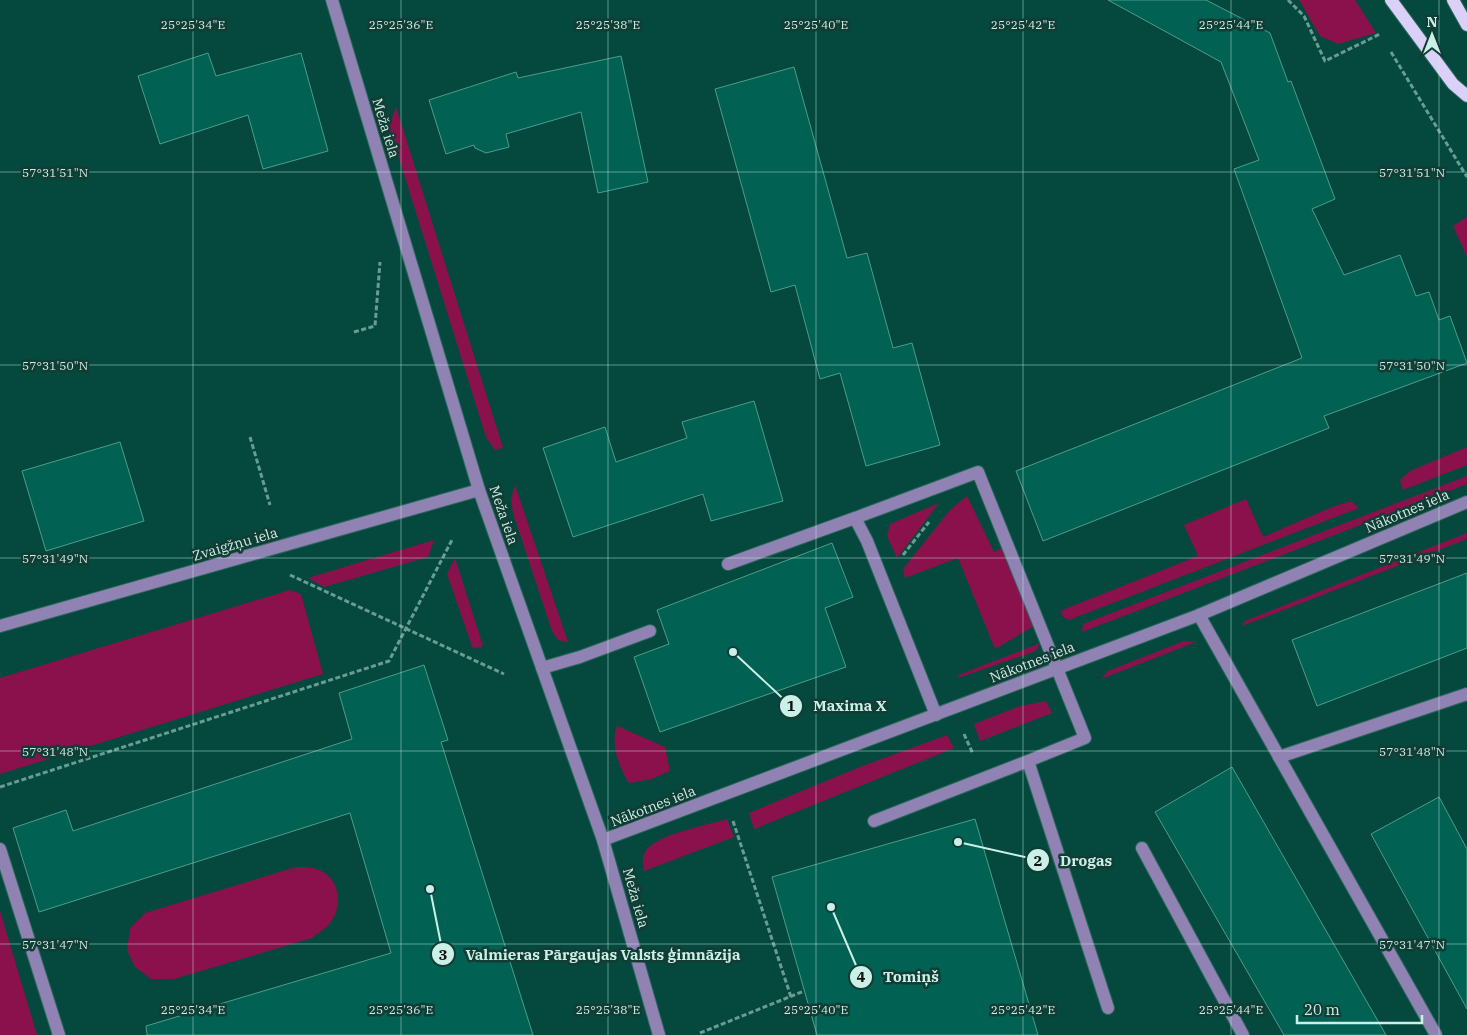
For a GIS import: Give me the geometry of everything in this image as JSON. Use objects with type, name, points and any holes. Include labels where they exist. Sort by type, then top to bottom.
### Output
[{"type":"main road","points":[[1391,0],[1453,84],[1467,96]]},
{"type":"main road","points":[[1452,0],[1467,25]]},
{"type":"street","name":"Meža iela","points":[[332,0],[479,490],[603,840],[659,1035]]},
{"type":"street","points":[[728,564],[978,472],[1085,738],[874,821]]},
{"type":"street","name":"Zvaigžņu iela","points":[[0,626],[479,490]]},
{"type":"street","name":"Nākotnes iela","points":[[603,840],[1199,615],[1467,502]]},
{"type":"street","points":[[855,518],[936,715]]},
{"type":"street","points":[[1199,615],[1436,1035]]},
{"type":"street","points":[[542,668],[580,657],[650,630]]},
{"type":"street","points":[[1279,757],[1467,694]]},
{"type":"street","points":[[1028,761],[1108,1008]]},
{"type":"street","points":[[1142,848],[1243,1035]]},
{"type":"street","points":[[0,850],[59,1035]]},
{"type":"path","points":[[1288,0],[1304,16],[1325,61],[1380,34]]},
{"type":"path","points":[[1376,28],[1385,43]]},
{"type":"path","points":[[1390,51],[1467,177]]},
{"type":"path","points":[[354,332],[375,326],[380,254]]},
{"type":"path","points":[[250,437],[270,505]]},
{"type":"path","points":[[882,580],[930,521]]},
{"type":"path","points":[[0,786],[389,661],[453,538]]},
{"type":"path","points":[[290,575],[504,674]]},
{"type":"path","points":[[724,794],[791,997]]},
{"type":"path","points":[[700,1033],[804,991]]},
{"type":"shaded area","points":[[1299,0],[1355,0],[1376,33],[1338,44],[1320,36]]},
{"type":"shaded area","points":[[396,107],[503,448],[495,450],[486,437],[389,126]]},
{"type":"shaded area","points":[[1467,217],[1467,257],[1453,226]]},
{"type":"shaded area","points":[[1467,447],[1467,465],[1403,490],[1400,480],[1410,471]]},
{"type":"shaded area","points":[[1467,476],[1467,484],[1082,632],[1083,624]]},
{"type":"shaded area","points":[[515,485],[568,642],[558,640],[552,631],[513,513],[511,498]]},
{"type":"shaded area","points":[[967,496],[994,552],[1004,547],[1034,626],[995,649],[958,558],[905,578],[903,569],[950,510]]},
{"type":"shaded area","points":[[1246,499],[1263,537],[1332,507],[1351,501],[1359,508],[1069,620],[1063,617],[1060,611],[1198,556],[1184,525]]},
{"type":"shaded area","points":[[939,503],[897,558],[887,536],[890,524]]},
{"type":"shaded area","points":[[1467,533],[1467,539],[1242,626],[1245,621]]},
{"type":"shaded area","points":[[434,540],[428,557],[324,587],[308,578]]},
{"type":"shaded area","points":[[455,558],[483,646],[473,649],[447,574]]},
{"type":"shaded area","points":[[290,590],[301,594],[323,674],[0,774],[0,678]]},
{"type":"shaded area","points":[[1184,641],[1196,642],[1101,679],[1108,671]]},
{"type":"shaded area","points":[[1040,643],[1036,651],[961,677],[956,676]]},
{"type":"shaded area","points":[[1046,701],[1052,713],[980,741],[974,724],[1020,706]]},
{"type":"shaded area","points":[[617,726],[665,747],[670,771],[652,779],[629,783],[622,770],[615,748]]},
{"type":"shaded area","points":[[947,735],[954,748],[754,829],[749,813],[860,767]]},
{"type":"shaded area","points":[[727,819],[734,837],[644,871],[644,854],[653,844],[673,834]]},
{"type":"shaded area","points":[[296,867],[313,868],[329,876],[338,896],[337,910],[334,917],[326,927],[312,938],[174,979],[151,979],[135,967],[127,950],[130,928],[145,913]]},
{"type":"shaded area","points":[[0,911],[37,1035],[0,1035]]},
{"type":"building","points":[[1108,0],[1206,0],[1270,33],[1288,82],[1291,81],[1335,199],[1312,209],[1344,275],[1400,255],[1416,296],[1429,292],[1439,320],[1450,316],[1467,363],[1324,416],[1329,428],[1043,541],[1016,471],[1302,358],[1234,169],[1259,160],[1221,62]]},
{"type":"building","points":[[208,53],[216,76],[301,53],[328,151],[263,169],[248,115],[160,144],[138,76]]},
{"type":"building","points":[[621,56],[648,182],[598,193],[581,112],[506,134],[509,147],[486,153],[475,148],[474,145],[446,154],[429,100],[516,72],[518,78]]},
{"type":"building","points":[[794,67],[847,258],[867,253],[893,348],[912,343],[940,445],[866,466],[840,373],[820,379],[795,285],[771,292],[715,89]]},
{"type":"building","points":[[754,401],[783,501],[711,521],[703,494],[573,537],[543,448],[605,427],[616,462],[687,438],[682,422]]},
{"type":"building","points":[[120,442],[144,521],[46,551],[22,471]]},
{"type":"building","points":[[832,543],[853,597],[825,608],[846,667],[660,732],[634,657],[669,644],[657,610]]},
{"type":"building","points":[[1467,573],[1467,648],[1317,706],[1292,640]]},
{"type":"building","points":[[424,665],[448,740],[441,742],[533,1035],[147,1035],[146,1026],[391,953],[350,813],[39,912],[13,828],[66,810],[73,831],[352,739],[339,693]]},
{"type":"building","points":[[1232,767],[1386,1035],[1284,1035],[1155,812]]},
{"type":"building","points":[[1439,797],[1467,849],[1467,1009],[1371,834]]},
{"type":"building","points":[[975,819],[1038,1035],[817,1035],[772,877]]},
{"type":"place","name":"Maxima X","points":[[733,652]]},
{"type":"place","name":"Drogas","points":[[958,842]]},
{"type":"place","name":"Valmieras Pārgaujas Valsts ģimnāzija","points":[[430,889]]},
{"type":"place","name":"Tomiņš","points":[[831,907]]}]
